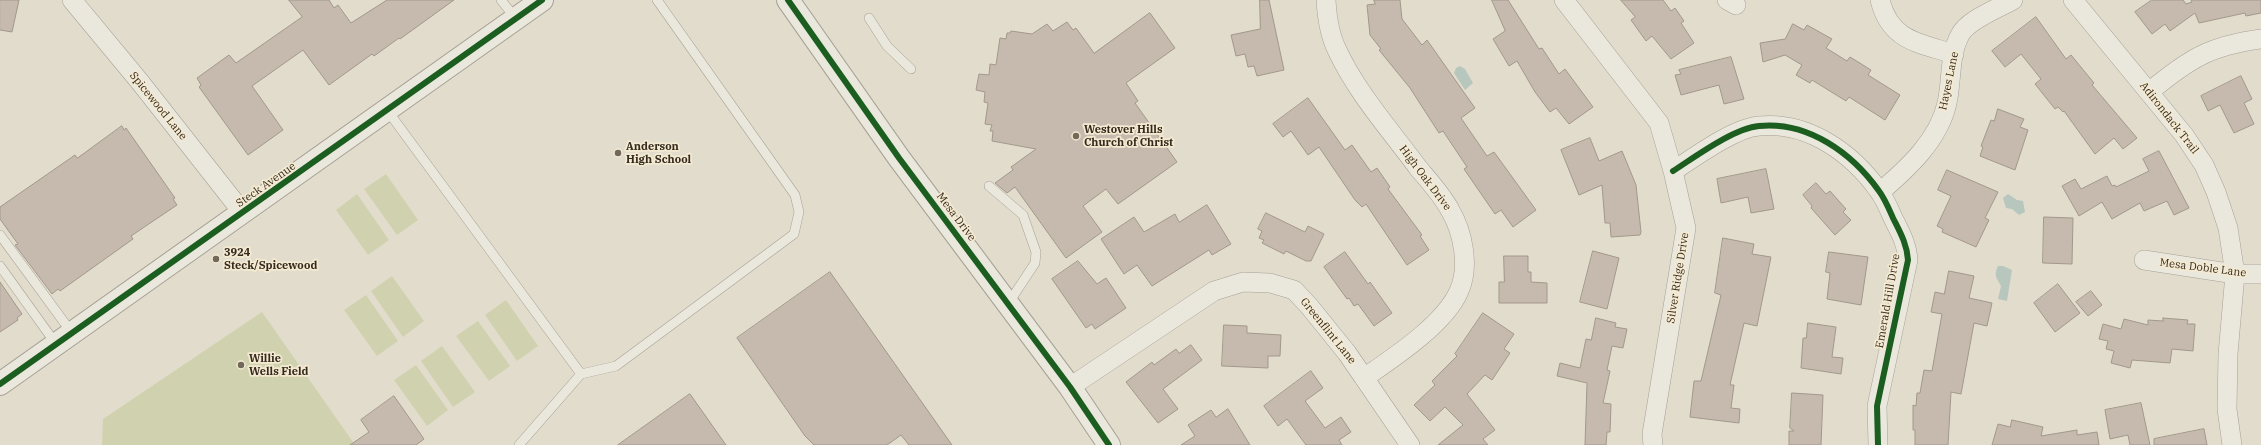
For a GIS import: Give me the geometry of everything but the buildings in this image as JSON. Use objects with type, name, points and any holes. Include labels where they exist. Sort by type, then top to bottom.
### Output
[{"type":"street","name":"Spicewood Lane","points":[[72,0],[140,82],[243,213]]},
{"type":"street","name":"Steck Avenue","points":[[0,384],[542,0]]},
{"type":"street","name":"Mesa Drive","points":[[788,0],[899,158],[1070,387],[1109,445]]},
{"type":"street","name":"High Oak Drive","points":[[1326,0],[1328,22],[1336,49],[1377,113],[1450,209],[1462,237],[1464,273],[1459,291],[1449,307],[1401,352],[1364,378]]},
{"type":"street","name":"Silver Ridge Drive","points":[[1564,0],[1659,123],[1673,171],[1686,228],[1652,434],[1653,445]]},
{"type":"street","points":[[1880,0],[1892,27],[1902,37],[1954,54]]},
{"type":"street","name":"Hayes Lane","points":[[1880,192],[1919,156],[1936,129],[1947,105],[1954,54],[1960,34],[1974,21],[2013,0]]},
{"type":"street","name":"Adirondack Trail","points":[[2073,0],[2184,134],[2204,165],[2216,192],[2228,228],[2235,274],[2228,354],[2227,409],[2232,445]]},
{"type":"street","points":[[2149,92],[2180,66],[2212,49],[2238,42],[2261,39]]},
{"type":"street","name":"Emerald Hill Drive","points":[[1673,171],[1730,136],[1758,126],[1786,126],[1812,134],[1836,147],[1862,170],[1880,192],[1907,246],[1908,260],[1878,406],[1878,445]]},
{"type":"street","name":"Mesa Doble Lane","points":[[2144,260],[2235,274],[2261,274]]},
{"type":"street","name":"Greenflint Lane","points":[[1070,387],[1189,306],[1214,291],[1243,282],[1270,283],[1294,290],[1325,326],[1364,378],[1410,445]]},
{"type":"lane","points":[[501,0],[516,19]]},
{"type":"lane","points":[[518,445],[581,374],[616,366],[794,234],[799,212],[795,195],[658,0]]},
{"type":"lane","points":[[869,18],[887,46],[911,69]]},
{"type":"lane","points":[[387,110],[581,374]]},
{"type":"lane","points":[[989,186],[1023,215],[1036,252],[1035,264],[1008,304]]},
{"type":"lane","points":[[0,235],[64,339]]},
{"type":"lane","points":[[0,266],[64,339]]},
{"type":"green space","points":[[386,174],[418,220],[397,235],[364,189]]},
{"type":"green space","points":[[357,194],[389,240],[368,255],[336,210]]},
{"type":"green space","points":[[392,276],[424,321],[403,337],[371,291]]},
{"type":"green space","points":[[366,295],[398,341],[377,356],[344,310]]},
{"type":"green space","points":[[506,300],[538,346],[517,361],[485,315]]},
{"type":"green space","name":"Willie Wells Field","points":[[262,312],[355,445],[102,445],[103,419]]},
{"type":"green space","points":[[478,321],[510,366],[489,381],[456,336]]},
{"type":"green space","points":[[442,346],[475,392],[453,407],[421,361]]},
{"type":"green space","points":[[416,365],[448,410],[427,426],[394,380]]},
{"type":"shaded area","points":[[1460,66],[1465,69],[1473,83],[1465,90],[1454,73],[1456,68]]},
{"type":"shaded area","points":[[2008,194],[2017,200],[2023,201],[2025,212],[2019,215],[2012,209],[2006,208],[2003,198]]},
{"type":"shaded area","points":[[1998,266],[2003,266],[2012,270],[2007,301],[1998,299],[2001,286],[1996,275]]},
{"type":"cycle path","points":[[0,384],[542,0]]},
{"type":"cycle path","points":[[788,0],[899,158],[1070,387],[1109,445]]},
{"type":"cycle path","points":[[1673,171],[1715,144],[1738,132],[1759,126],[1777,126],[1795,129],[1811,134],[1827,142],[1856,164],[1879,191],[1887,204],[1903,238],[1908,260],[1877,406],[1878,445]]},
{"type":"place","name":"Westover Hills Church of Christ","points":[[1076,136]]},
{"type":"place","name":"Anderson High School","points":[[618,153]]},
{"type":"place","name":"3924 Steck/Spicewood","points":[[216,259]]},
{"type":"place","name":"Willie Wells Field","points":[[241,365]]}]
